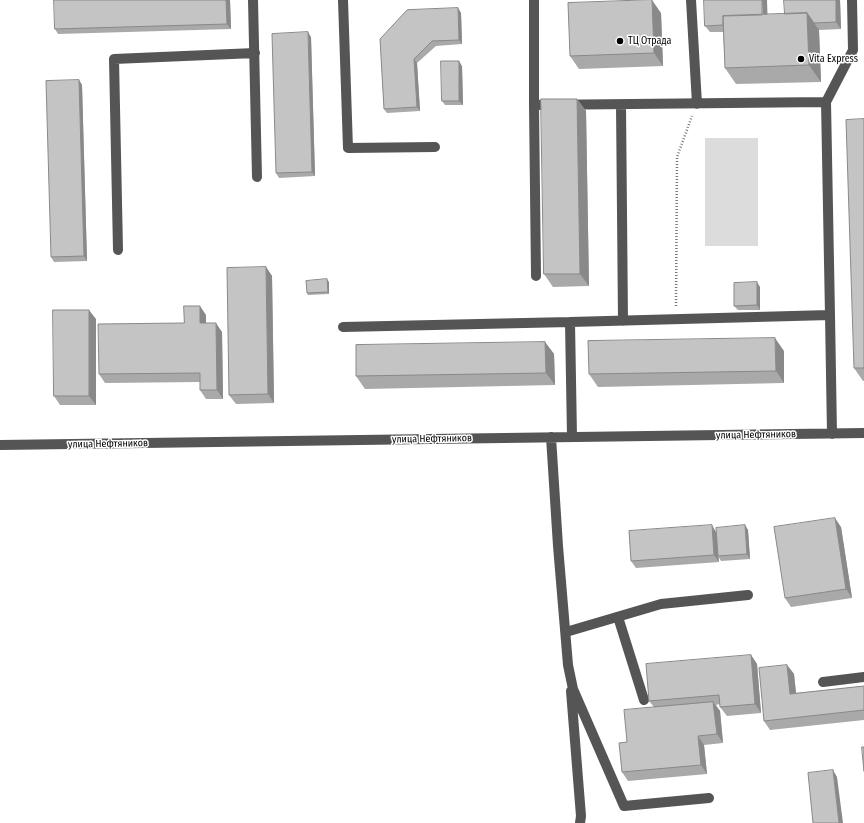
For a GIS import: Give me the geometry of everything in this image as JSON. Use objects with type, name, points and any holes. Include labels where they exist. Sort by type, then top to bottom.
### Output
[{"type":"street","points":[[253,0],[257,177]]},
{"type":"street","points":[[343,0],[348,148],[435,147]]},
{"type":"street","points":[[534,0],[536,276]]},
{"type":"street","points":[[691,0],[697,104]]},
{"type":"street","points":[[832,434],[826,102],[853,50],[852,0]]},
{"type":"street","points":[[118,250],[114,59],[254,53]]},
{"type":"street","points":[[534,105],[826,102]]},
{"type":"street","points":[[621,105],[623,321]]},
{"type":"street","points":[[343,327],[676,320],[830,315]]},
{"type":"street","points":[[570,322],[572,437]]},
{"type":"street","name":"улица Нефтяников","points":[[0,445],[864,433]]},
{"type":"street","points":[[551,437],[558,546],[581,816],[580,823]]},
{"type":"street","points":[[566,632],[661,604],[748,595]]},
{"type":"street","points":[[618,617],[644,700]]},
{"type":"street","points":[[568,665],[573,689],[624,806],[709,798]]},
{"type":"street","points":[[823,682],[864,677]]},
{"type":"path","points":[[676,320],[677,157],[697,104]]},
{"type":"shaded area","points":[[705,138],[758,138],[758,246],[705,246]]},
{"type":"building","points":[[54,0],[226,0],[227,24],[55,29]]},
{"type":"building","name":"ТЦ Отрада","points":[[652,0],[654,53],[570,56],[568,3]]},
{"type":"building","points":[[704,0],[762,0],[762,15],[723,16],[723,25],[705,26]]},
{"type":"building","points":[[784,0],[836,0],[836,22],[814,23],[807,13],[785,14]]},
{"type":"building","points":[[458,8],[459,40],[432,41],[414,59],[417,107],[384,109],[380,39],[407,10]]},
{"type":"building","points":[[807,13],[809,65],[725,68],[723,16]]},
{"type":"building","points":[[308,32],[312,172],[276,173],[272,34]]},
{"type":"building","points":[[441,61],[459,61],[459,101],[442,101]]},
{"type":"building","points":[[79,80],[84,256],[51,257],[46,81]]},
{"type":"building","points":[[541,99],[577,99],[580,274],[544,274]]},
{"type":"building","points":[[864,119],[864,368],[854,368],[846,120]]},
{"type":"building","points":[[266,267],[268,394],[229,395],[227,268]]},
{"type":"building","points":[[327,279],[328,292],[307,293],[306,281]]},
{"type":"building","points":[[757,282],[757,305],[734,306],[734,283]]},
{"type":"building","points":[[184,306],[200,306],[200,323],[216,323],[217,390],[200,390],[200,373],[99,374],[98,324],[184,323]]},
{"type":"building","points":[[53,310],[89,310],[89,396],[54,396]]},
{"type":"building","points":[[775,338],[776,371],[589,374],[588,341]]},
{"type":"building","points":[[545,342],[546,373],[356,376],[356,345]]},
{"type":"building","points":[[835,518],[846,589],[785,598],[774,527]]},
{"type":"building","points":[[712,525],[714,555],[631,561],[629,531]]},
{"type":"building","points":[[745,525],[747,554],[718,556],[716,528]]},
{"type":"building","points":[[751,655],[755,704],[720,707],[719,695],[649,701],[646,664]]},
{"type":"building","points":[[787,665],[790,694],[864,686],[864,710],[764,721],[759,668]]},
{"type":"building","points":[[713,702],[717,734],[698,736],[701,765],[622,772],[619,743],[627,742],[624,710]]},
{"type":"building","points":[[862,747],[864,747],[864,771]]},
{"type":"building","points":[[833,770],[839,823],[813,823],[808,773]]},
{"type":"place","name":"ТЦ Отрада","points":[[620,41]]},
{"type":"place","name":"Vita Express","points":[[801,59]]}]
